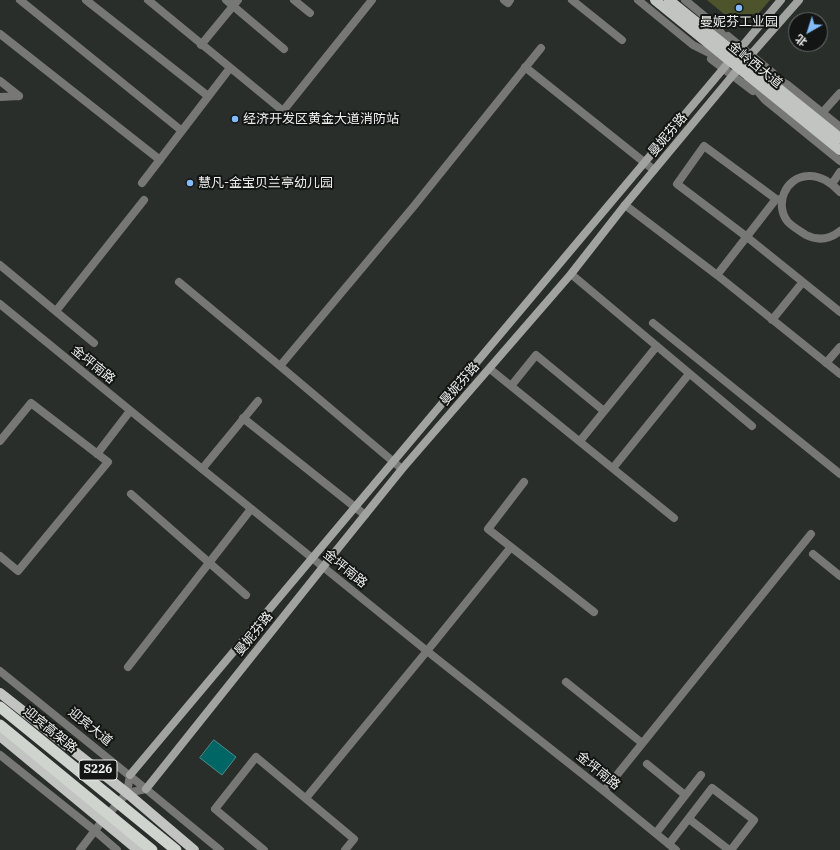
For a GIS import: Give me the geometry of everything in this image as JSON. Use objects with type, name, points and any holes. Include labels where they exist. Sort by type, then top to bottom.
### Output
[{"type":"highway","name":"迎宾高架路","points":[[0,707],[176,850]]},
{"type":"highway","points":[[0,725],[152,850]]},
{"type":"main road","name":"金岭西大道","points":[[655,0],[840,138]]},
{"type":"main road","name":"金岭西大道","points":[[669,0],[733,58]]},
{"type":"main road","name":"曼妮芬路","points":[[130,775],[781,0]]},
{"type":"main road","name":"曼妮芬路","points":[[146,789],[402,469],[572,274],[625,206],[741,64],[799,0]]},
{"type":"main road","name":"金岭西大道","points":[[741,64],[840,150]]},
{"type":"main road","name":"S226","points":[[0,693],[127,794],[194,850]]},
{"type":"main road","name":"S226","points":[[0,736],[138,850]]},
{"type":"street","points":[[20,0],[182,131]]},
{"type":"street","points":[[86,0],[208,96]]},
{"type":"street","points":[[148,0],[283,111],[372,0]]},
{"type":"street","points":[[226,0],[235,3],[284,49]]},
{"type":"street","points":[[294,0],[310,13]]},
{"type":"street","points":[[504,0],[508,3],[510,0]]},
{"type":"street","points":[[638,0],[693,45],[733,58],[741,64],[788,84],[840,127]]},
{"type":"street","points":[[685,0],[714,24],[733,58]]},
{"type":"street","points":[[576,1],[622,40]]},
{"type":"street","points":[[202,45],[235,3]]},
{"type":"street","points":[[0,34],[160,160]]},
{"type":"street","points":[[280,366],[414,206],[541,48]]},
{"type":"street","points":[[741,64],[765,100],[840,161]]},
{"type":"street","points":[[525,67],[654,170]]},
{"type":"street","points":[[142,183],[230,68]]},
{"type":"street","points":[[0,81],[19,96],[0,97]]},
{"type":"street","points":[[822,113],[840,93]]},
{"type":"street","points":[[840,231],[831,237],[820,239],[805,234],[793,226],[785,218],[779,200],[704,146],[676,184],[747,237],[840,312]]},
{"type":"street","points":[[832,184],[840,172]]},
{"type":"street","points":[[717,275],[792,182],[801,177],[812,176],[826,180],[840,192]]},
{"type":"street","points":[[56,311],[144,200]]},
{"type":"street","points":[[625,206],[717,275],[840,374]]},
{"type":"street","points":[[0,265],[94,343]]},
{"type":"street","points":[[572,274],[752,426]]},
{"type":"street","points":[[179,282],[402,469]]},
{"type":"street","points":[[772,320],[802,282]]},
{"type":"street","name":"金坪南路","points":[[0,304],[251,509],[427,651],[604,790],[676,850]]},
{"type":"street","points":[[653,323],[840,474]]},
{"type":"street","points":[[580,441],[657,346]]},
{"type":"street","points":[[826,362],[840,346]]},
{"type":"street","points":[[511,386],[536,355],[604,411]]},
{"type":"street","points":[[490,369],[674,518]]},
{"type":"street","points":[[613,468],[689,374]]},
{"type":"street","points":[[202,469],[258,401]]},
{"type":"street","points":[[0,441],[31,403],[108,462],[18,571],[0,556]]},
{"type":"street","points":[[97,454],[130,411]]},
{"type":"street","points":[[243,418],[365,515]]},
{"type":"street","points":[[524,482],[488,529],[594,612]]},
{"type":"street","points":[[131,494],[246,595]]},
{"type":"street","points":[[128,667],[251,509]]},
{"type":"street","points":[[604,790],[811,534]]},
{"type":"street","points":[[306,798],[511,547]]},
{"type":"street","points":[[813,554],[840,576]]},
{"type":"street","name":"迎宾大道","points":[[0,671],[130,775],[220,850]]},
{"type":"street","points":[[0,679],[19,686]]},
{"type":"street","points":[[566,682],[642,743]]},
{"type":"street","points":[[0,755],[117,850]]},
{"type":"street","points":[[263,850],[215,809],[256,757],[354,839],[345,850]]},
{"type":"street","points":[[647,764],[686,795]]},
{"type":"street","points":[[127,794],[130,775]]},
{"type":"street","points":[[656,833],[701,775]]},
{"type":"street","points":[[669,844],[712,788],[754,820],[730,850],[689,819]]},
{"type":"street","points":[[80,850],[94,830],[127,794],[146,789]]},
{"type":"green space","name":"曼妮芬工业园","points":[[707,0],[770,0],[758,14],[724,14]]},
{"type":"water","points":[[214,740],[236,757],[222,775],[200,758]]},
{"type":"place","name":"曼妮芬工业园","points":[[739,8]]},
{"type":"place","name":"经济开发区黄金大道消防站","points":[[235,119]]},
{"type":"place","name":"慧凡-金宝贝兰亭幼儿园","points":[[190,183]]}]
